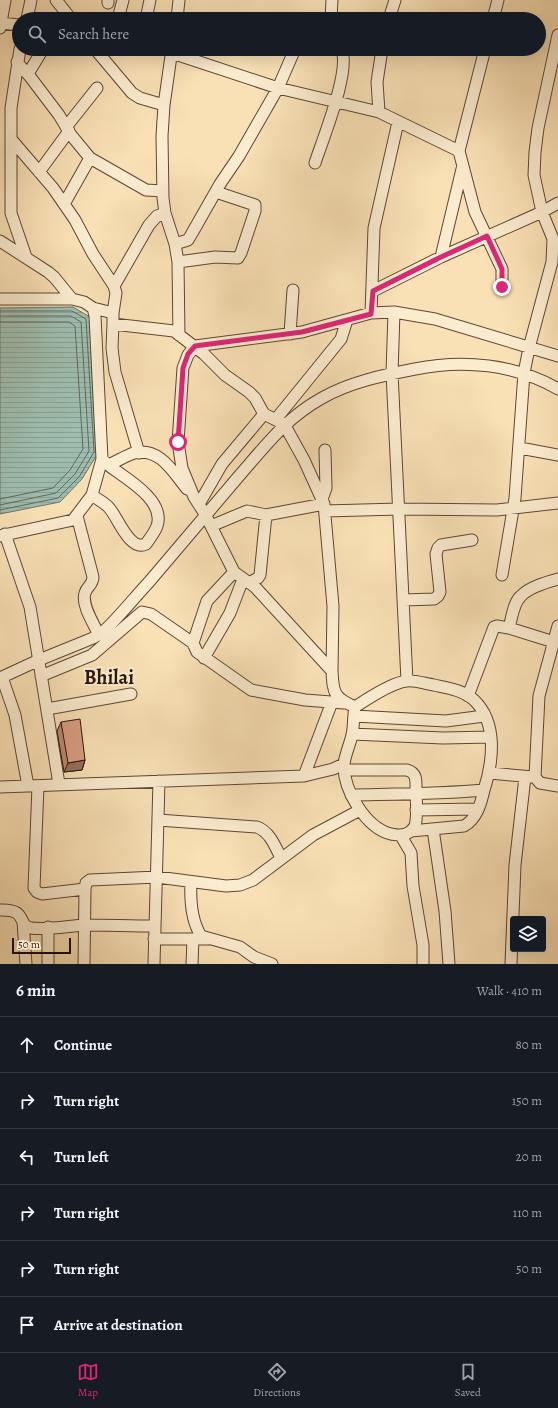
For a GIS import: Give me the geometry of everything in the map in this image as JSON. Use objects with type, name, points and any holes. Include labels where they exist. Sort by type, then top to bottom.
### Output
[{"type":"street","points":[[5,0],[0,24],[12,25]]},
{"type":"street","points":[[28,12],[31,0]]},
{"type":"street","points":[[56,0],[63,12]]},
{"type":"street","points":[[120,12],[123,0]]},
{"type":"street","points":[[147,12],[150,0]]},
{"type":"street","points":[[178,12],[180,0]]},
{"type":"street","points":[[331,12],[332,0]]},
{"type":"street","points":[[391,12],[395,0]]},
{"type":"street","points":[[495,12],[498,0]]},
{"type":"street","points":[[502,575],[514,507],[520,448],[524,373],[529,348],[552,262],[553,239],[550,228],[542,212],[534,175],[538,128],[558,34]]},
{"type":"street","points":[[18,56],[11,108],[11,213],[26,258]]},
{"type":"street","points":[[28,74],[39,56]]},
{"type":"street","points":[[101,56],[132,93],[140,98],[164,105]]},
{"type":"street","points":[[171,56],[164,105],[162,136],[163,191],[165,213],[175,244],[178,262],[179,335]]},
{"type":"street","points":[[186,56],[278,88],[378,112],[459,152]]},
{"type":"street","points":[[175,244],[188,240],[278,88],[292,56]]},
{"type":"street","points":[[315,164],[336,101],[345,59],[344,56]]},
{"type":"street","points":[[378,112],[377,82],[381,56]]},
{"type":"street","points":[[483,56],[459,152],[462,168],[475,212],[502,269],[502,287]]},
{"type":"street","points":[[17,62],[28,74],[90,158],[146,190],[163,191]]},
{"type":"street","points":[[39,172],[97,88]]},
{"type":"street","points":[[371,314],[374,228],[398,122]]},
{"type":"street","points":[[11,139],[64,204],[75,220],[92,254],[114,286],[116,292],[112,348],[115,372],[140,453]]},
{"type":"street","points":[[64,204],[90,158]]},
{"type":"street","points":[[441,257],[462,168]]},
{"type":"street","points":[[178,262],[216,257],[233,259],[238,258],[241,253],[255,211],[254,205],[216,192]]},
{"type":"street","points":[[373,291],[441,257],[542,212],[558,203]]},
{"type":"street","points":[[114,286],[149,225],[157,216],[165,213]]},
{"type":"street","points":[[0,241],[54,276],[72,299]]},
{"type":"street","points":[[290,334],[293,290]]},
{"type":"street","points":[[0,299],[72,299],[84,302],[113,319],[168,329],[179,335],[195,346],[225,375],[249,392],[255,398],[264,414],[280,422],[304,460],[324,505]]},
{"type":"street","points":[[59,784],[30,607],[2,535],[68,522],[77,516],[92,496],[105,462],[95,316],[93,308]]},
{"type":"street","points":[[394,312],[392,373],[407,681]]},
{"type":"street","points":[[332,671],[264,597],[234,572],[182,468],[178,442],[183,368],[188,354],[195,346],[290,334],[371,314],[394,312],[434,319],[558,356]]},
{"type":"street","points":[[200,505],[280,422],[341,339],[347,320]]},
{"type":"street","points":[[280,422],[333,392],[392,373],[440,364],[480,365],[524,373],[558,390]]},
{"type":"street","points":[[85,889],[42,894],[37,892],[34,888],[33,786],[15,715],[1,678],[39,660],[99,635],[114,622],[183,543],[200,505],[222,464],[264,414]]},
{"type":"street","points":[[520,448],[558,455]]},
{"type":"street","points":[[325,450],[326,488],[324,505],[333,606],[332,671],[333,689],[336,696],[354,712],[446,721],[484,716]]},
{"type":"street","points":[[105,462],[134,453],[158,456],[165,461],[200,505]]},
{"type":"street","points":[[92,496],[112,510],[125,532],[134,543],[139,546],[146,544],[157,526],[157,509],[150,497],[105,462]]},
{"type":"street","points":[[211,526],[247,511],[266,514],[324,505],[399,509],[478,510],[558,503]]},
{"type":"street","points":[[204,658],[230,613],[246,581],[258,578],[260,575],[266,514]]},
{"type":"street","points":[[77,516],[93,577],[92,585],[85,594],[85,602],[99,635]]},
{"type":"street","points":[[403,600],[434,599],[438,596],[440,592],[436,554],[438,548],[441,546],[472,540]]},
{"type":"street","points":[[193,643],[207,601],[234,572]]},
{"type":"street","points":[[509,628],[516,603],[521,596],[548,582],[558,579]]},
{"type":"street","points":[[42,676],[92,655],[142,612],[151,614],[193,643],[197,652],[204,658],[251,690],[305,700],[344,703]]},
{"type":"street","points":[[511,964],[515,865],[530,777],[538,705],[554,649],[558,626]]},
{"type":"street","points":[[468,696],[494,627],[509,628],[554,649]]},
{"type":"street","points":[[407,681],[451,688],[474,700],[484,716],[491,737],[492,762],[490,773],[478,809],[470,823],[464,826],[433,829],[406,834],[386,832],[371,823],[360,810],[351,795],[345,767],[352,734],[354,712],[366,700],[407,681]]},
{"type":"street","points":[[47,709],[131,694]]},
{"type":"street","points":[[304,776],[332,702]]},
{"type":"street","points":[[352,734],[443,738],[491,737]]},
{"type":"street","points":[[0,787],[159,780],[304,776],[345,767],[407,770],[416,776],[416,810],[415,825],[406,834]]},
{"type":"street","points":[[490,773],[530,777],[540,783],[558,786]]},
{"type":"street","points":[[154,964],[159,780]]},
{"type":"street","points":[[351,795],[475,792],[484,790]]},
{"type":"street","points":[[416,810],[478,809]]},
{"type":"street","points":[[84,964],[85,889],[86,883],[90,880],[157,877],[226,886],[240,886],[253,880],[313,835],[360,810]]},
{"type":"street","points":[[158,820],[257,827],[263,829],[270,836],[281,858]]},
{"type":"street","points":[[433,829],[445,911],[448,964]]},
{"type":"street","points":[[406,834],[411,853],[413,886],[423,945],[423,964]]},
{"type":"street","points":[[191,882],[190,897],[194,918],[202,936],[240,948],[260,960],[272,964]]},
{"type":"street","points":[[0,910],[15,910],[20,914],[23,922],[26,964]]},
{"type":"street","points":[[23,922],[31,928],[85,925],[154,926]]},
{"type":"street","points":[[48,927],[48,964]]},
{"type":"street","points":[[154,939],[208,939]]},
{"type":"street","points":[[192,964],[193,939]]},
{"type":"water","points":[[73,307],[90,317],[98,453],[82,479],[60,502],[0,514],[0,308]]},
{"type":"building","points":[[80,719],[85,760],[68,763],[61,722]]},
{"type":"district","name":"Bhilai","points":[[109,677]]},
{"type":"route","points":[[178,442],[183,368],[188,354],[195,346],[302,332],[371,314],[373,291],[487,236],[502,269],[502,287]]}]
